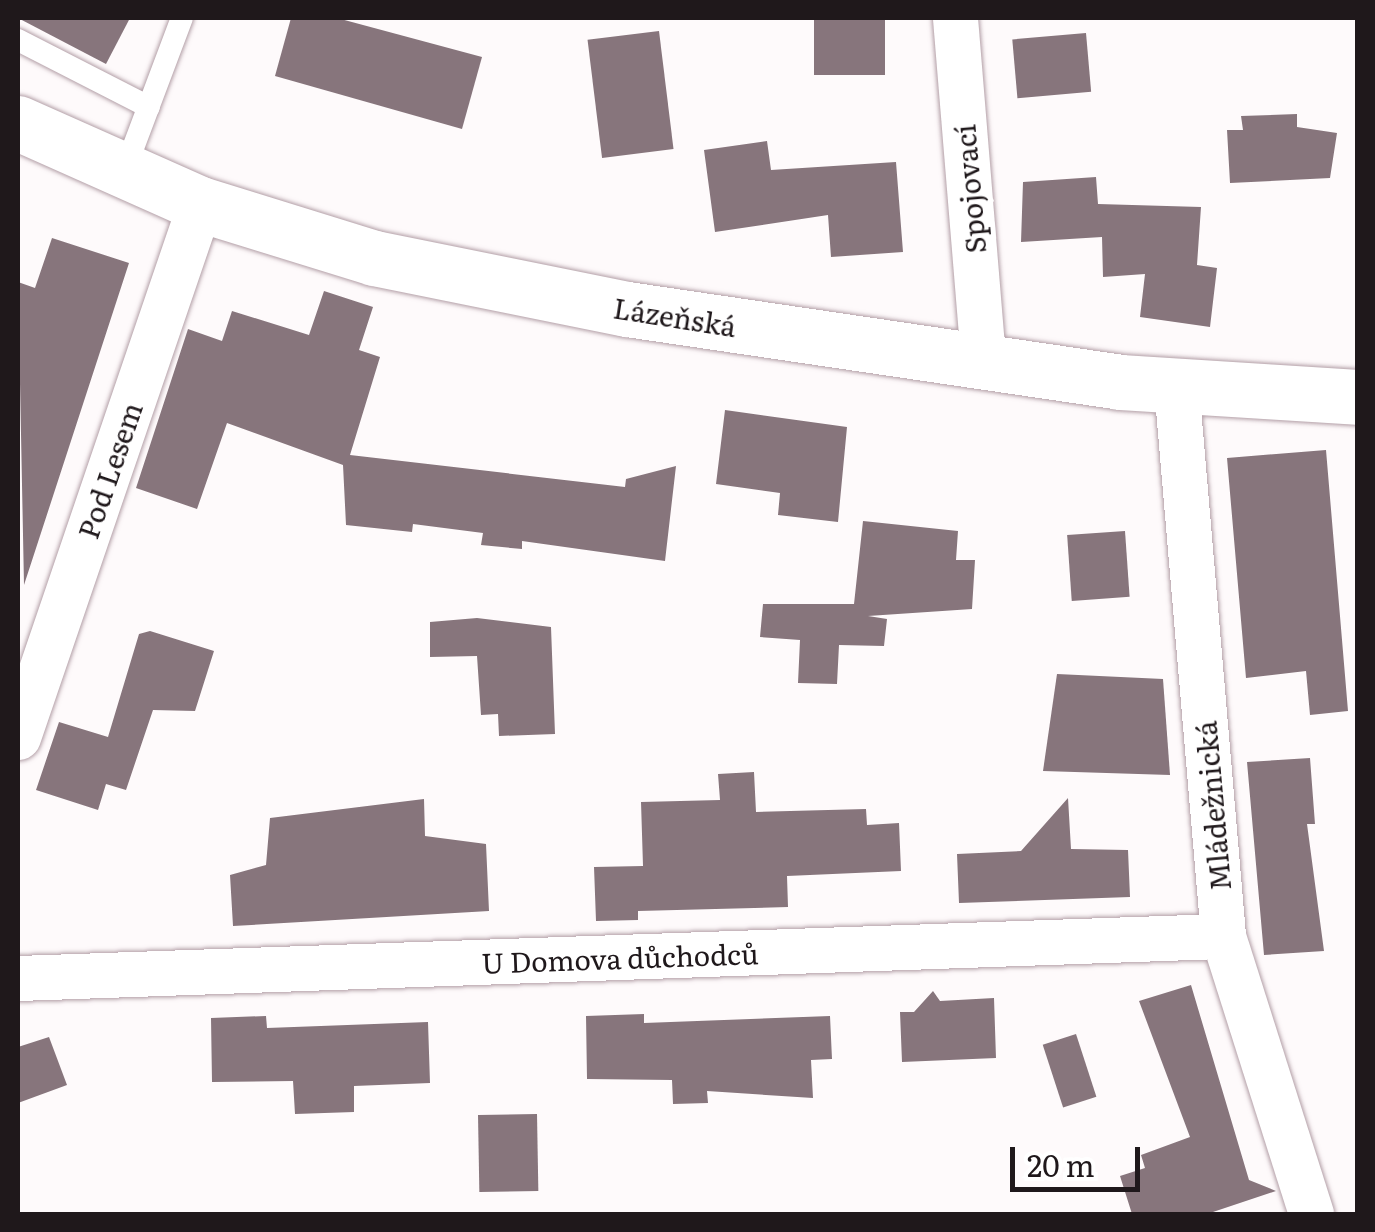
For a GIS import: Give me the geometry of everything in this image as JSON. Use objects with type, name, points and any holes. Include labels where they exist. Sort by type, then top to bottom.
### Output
[{"type":"street","name":"Spojovací","points":[[955,18],[983,361]]},
{"type":"street","name":"Lázeňská","points":[[18,123],[200,204],[374,258],[588,302],[983,361],[1176,385],[1358,396]]},
{"type":"street","name":"Pod Lesem","points":[[18,737],[200,204]]},
{"type":"street","name":"Mládežnická","points":[[1176,385],[1223,936],[1311,1214]]},
{"type":"street","name":"U Domova důchodců","points":[[18,978],[1223,936]]},
{"type":"lane","points":[[124,172],[182,18]]},
{"type":"lane","points":[[18,40],[149,107]]},
{"type":"building","points":[[18,18],[130,18],[106,64]]},
{"type":"building","points":[[291,18],[337,18],[482,57],[462,129],[275,76]]},
{"type":"building","points":[[814,18],[885,18],[885,75],[814,75]]},
{"type":"building","points":[[659,31],[674,149],[602,158],[588,40]]},
{"type":"building","points":[[1086,33],[1091,92],[1017,98],[1012,39]]},
{"type":"building","points":[[1297,114],[1297,127],[1337,133],[1330,178],[1230,183],[1227,130],[1243,130],[1241,116]]},
{"type":"building","points":[[767,141],[771,170],[896,162],[903,252],[831,257],[828,215],[715,232],[704,150]]},
{"type":"building","points":[[1096,177],[1098,204],[1201,207],[1197,265],[1217,268],[1210,327],[1140,317],[1145,274],[1103,277],[1102,237],[1021,242],[1023,182]]},
{"type":"building","points":[[52,238],[129,263],[24,585],[18,282],[35,288]]},
{"type":"building","points":[[324,291],[373,307],[359,350],[380,357],[350,455],[625,487],[626,479],[676,466],[665,561],[522,541],[522,549],[481,545],[483,533],[413,524],[412,532],[346,525],[343,465],[227,423],[197,509],[136,488],[188,329],[222,341],[232,311],[309,335]]},
{"type":"building","points":[[725,410],[847,427],[838,522],[778,515],[780,493],[716,484]]},
{"type":"building","points":[[1326,450],[1348,711],[1310,715],[1306,671],[1246,678],[1227,458]]},
{"type":"building","points":[[863,521],[958,531],[956,560],[975,560],[972,609],[868,616],[887,619],[884,646],[839,645],[837,684],[798,683],[800,640],[760,637],[763,604],[854,604]]},
{"type":"building","points":[[1125,531],[1130,597],[1072,601],[1067,535]]},
{"type":"building","points":[[477,618],[551,627],[555,734],[499,736],[498,714],[481,715],[477,656],[430,657],[430,622]]},
{"type":"building","points":[[150,631],[214,651],[195,711],[153,710],[126,790],[106,784],[98,810],[36,790],[59,722],[108,737],[139,634]]},
{"type":"building","points":[[1057,674],[1163,679],[1170,775],[1043,771]]},
{"type":"building","points":[[1310,758],[1315,824],[1307,824],[1324,951],[1264,955],[1247,762]]},
{"type":"building","points":[[754,772],[756,812],[866,809],[867,825],[899,823],[901,871],[787,876],[788,907],[638,911],[638,920],[596,921],[594,867],[643,866],[641,802],[720,800],[718,774]]},
{"type":"building","points":[[1068,798],[1071,849],[1128,850],[1130,897],[959,903],[957,854],[1021,851]]},
{"type":"building","points":[[424,799],[425,836],[486,844],[489,911],[233,926],[230,875],[266,865],[270,818]]},
{"type":"building","points":[[1191,985],[1249,1180],[1276,1191],[1207,1214],[1132,1214],[1120,1176],[1145,1168],[1141,1155],[1190,1137],[1139,1001]]},
{"type":"building","points":[[933,991],[940,1001],[994,998],[996,1058],[902,1062],[900,1012],[914,1012]]},
{"type":"building","points":[[644,1014],[644,1023],[830,1016],[832,1059],[811,1060],[813,1098],[707,1091],[708,1103],[673,1104],[672,1080],[587,1079],[586,1016]]},
{"type":"building","points":[[266,1016],[267,1028],[428,1022],[430,1083],[354,1086],[354,1112],[295,1114],[293,1081],[212,1082],[211,1018]]},
{"type":"building","points":[[1076,1034],[1096,1097],[1063,1108],[1043,1045]]},
{"type":"building","points":[[49,1037],[67,1085],[18,1103],[18,1047]]},
{"type":"building","points":[[537,1114],[538,1191],[479,1192],[478,1115]]}]
